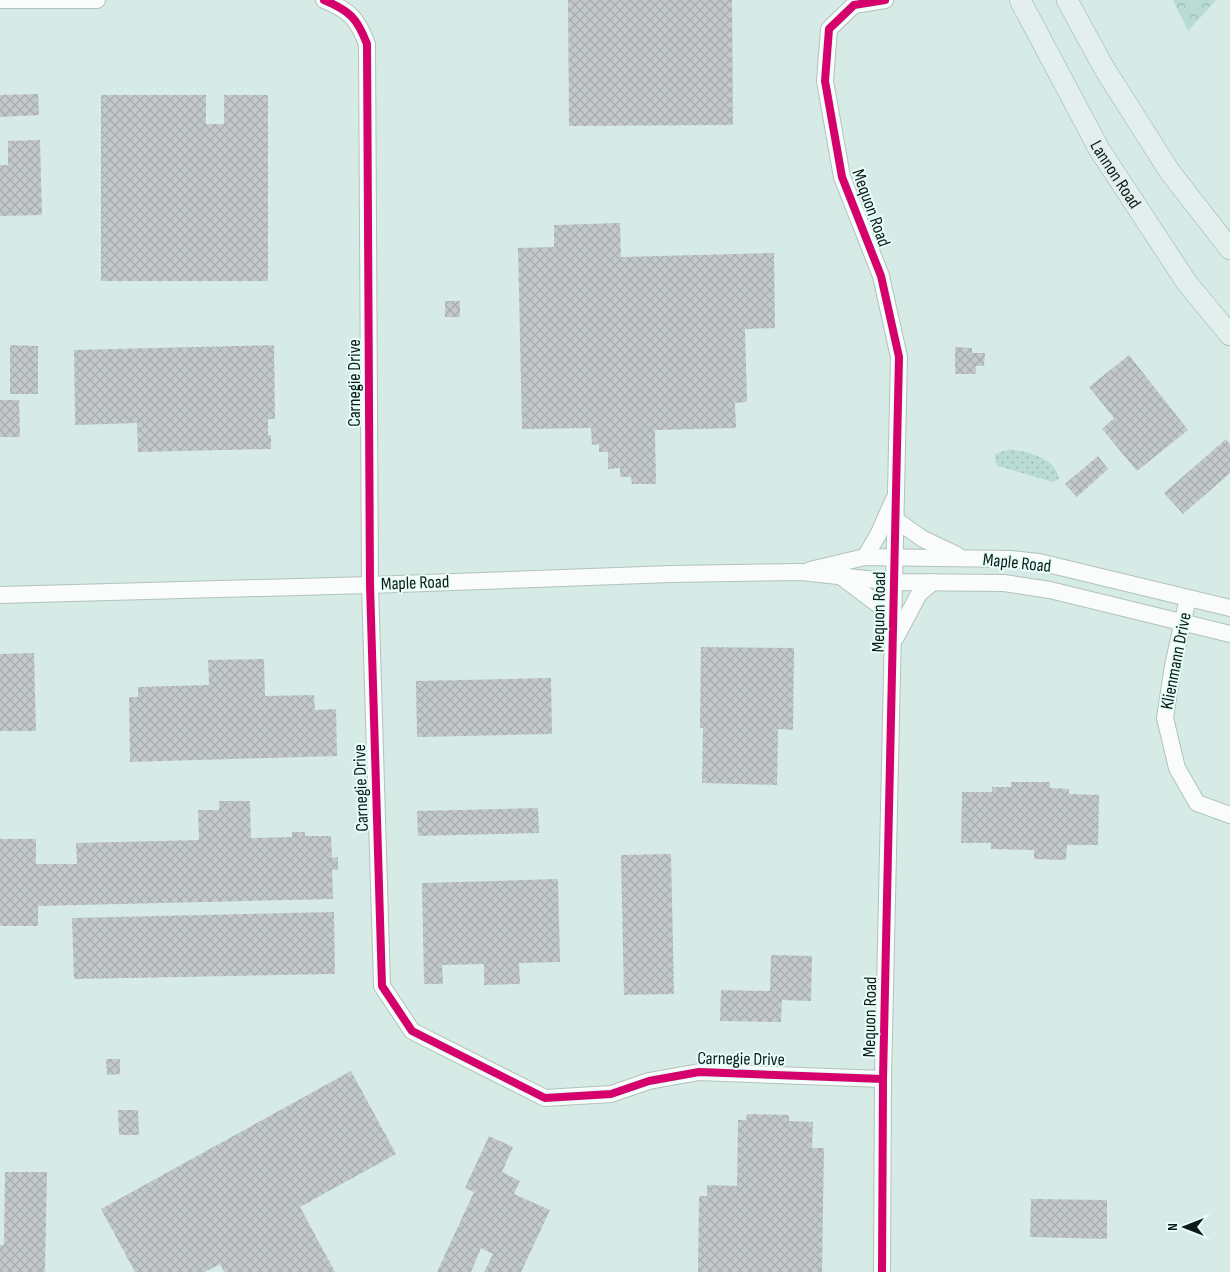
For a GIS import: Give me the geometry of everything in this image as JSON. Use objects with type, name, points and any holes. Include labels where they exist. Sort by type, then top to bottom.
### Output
[{"type":"main road","name":"Lannon Road","points":[[1020,0],[1099,149],[1187,283],[1230,335]]},
{"type":"main road","points":[[1067,0],[1104,68],[1170,172],[1230,249]]},
{"type":"street","points":[[0,0],[97,0]]},
{"type":"street","name":"Carnegie Drive","points":[[324,0],[344,9],[360,26],[367,44],[370,585],[382,986],[412,1031],[545,1098],[611,1094],[649,1081],[699,1072],[884,1079]]},
{"type":"street","name":"Mequon Road","points":[[882,1272],[884,1079],[899,357],[881,276],[842,177],[825,82],[829,29],[854,5],[885,0]]},
{"type":"street","points":[[865,557],[878,535],[897,493]]},
{"type":"street","points":[[896,520],[922,539],[963,558]]},
{"type":"street","name":"Maple Road","points":[[801,572],[865,557],[1011,559],[1040,562],[1230,608]]},
{"type":"street","name":"Maple Road","points":[[0,595],[370,585],[671,574],[801,572],[894,582],[1004,584],[1050,590],[1230,634]]},
{"type":"street","points":[[843,578],[879,605],[894,621]]},
{"type":"street","points":[[894,641],[919,594],[933,582]]},
{"type":"street","name":"Klienmann Drive","points":[[1188,598],[1173,666],[1165,718],[1177,768],[1197,804],[1230,815]]},
{"type":"green space","points":[[1173,0],[1216,0],[1188,31]]},
{"type":"green space","points":[[1010,449],[1033,454],[1047,461],[1057,472],[1059,479],[1053,482],[998,466],[995,461],[995,454]]},
{"type":"building","points":[[568,0],[732,0],[733,125],[569,126]]},
{"type":"building","points":[[38,94],[39,115],[0,117],[0,95]]},
{"type":"building","points":[[101,95],[206,95],[206,124],[224,124],[224,95],[268,95],[268,281],[101,281]]},
{"type":"building","points":[[40,140],[42,215],[0,216],[0,165],[8,165],[8,141]]},
{"type":"building","points":[[620,223],[621,257],[774,253],[775,328],[745,329],[747,402],[735,403],[736,428],[655,430],[656,484],[632,484],[631,477],[620,477],[620,468],[608,469],[608,452],[599,452],[599,444],[592,445],[591,428],[522,429],[518,248],[554,247],[554,225]]},
{"type":"building","points":[[445,301],[460,301],[460,317],[445,317]]},
{"type":"building","points":[[10,345],[38,346],[38,394],[10,394]]},
{"type":"building","points":[[274,345],[275,419],[268,419],[268,435],[271,435],[271,449],[138,452],[137,423],[75,425],[74,350]]},
{"type":"building","points":[[955,347],[972,348],[972,353],[985,353],[984,366],[976,366],[976,374],[955,374]]},
{"type":"building","points":[[1129,355],[1188,430],[1137,471],[1102,429],[1114,418],[1089,387]]},
{"type":"building","points":[[0,400],[19,400],[20,437],[0,437]]},
{"type":"building","points":[[1226,439],[1230,444],[1230,473],[1183,514],[1164,493]]},
{"type":"building","points":[[1098,456],[1108,469],[1077,497],[1065,484]]},
{"type":"building","points":[[701,647],[794,648],[793,730],[778,729],[777,785],[702,783],[703,728],[700,728]]},
{"type":"building","points":[[34,653],[36,731],[0,731],[0,654]]},
{"type":"building","points":[[264,659],[265,696],[314,695],[315,710],[336,709],[337,756],[130,762],[129,697],[138,697],[138,687],[209,685],[208,660]]},
{"type":"building","points":[[551,678],[552,734],[417,737],[416,681]]},
{"type":"building","points":[[1011,782],[1050,782],[1050,788],[1069,789],[1069,794],[1099,795],[1098,845],[1067,845],[1066,860],[1034,859],[1034,850],[991,849],[991,843],[961,843],[962,792],[992,792],[992,787],[1011,787]]},
{"type":"building","points":[[219,801],[250,801],[251,838],[292,837],[292,832],[305,832],[305,836],[331,836],[332,858],[338,857],[338,870],[332,870],[333,899],[38,906],[38,926],[0,926],[0,839],[36,839],[36,864],[77,864],[76,843],[199,840],[198,810],[219,810]]},
{"type":"building","points":[[538,808],[539,833],[418,836],[417,811]]},
{"type":"building","points":[[671,854],[674,994],[624,995],[621,855]]},
{"type":"building","points":[[558,879],[560,962],[519,963],[520,984],[484,985],[484,964],[442,965],[443,984],[424,984],[422,883]]},
{"type":"building","points":[[334,912],[335,974],[74,979],[72,918]]},
{"type":"building","points":[[771,955],[812,956],[811,1001],[782,1000],[781,1022],[720,1021],[721,990],[770,991]]},
{"type":"building","points":[[106,1059],[120,1059],[120,1074],[107,1075]]},
{"type":"building","points":[[351,1071],[396,1154],[300,1207],[335,1272],[224,1272],[220,1264],[205,1272],[135,1272],[101,1209]]},
{"type":"building","points":[[118,1110],[138,1110],[139,1135],[119,1135]]},
{"type":"building","points":[[747,1114],[789,1115],[789,1121],[813,1122],[812,1148],[824,1148],[822,1272],[698,1272],[699,1196],[707,1196],[707,1185],[737,1186],[738,1120],[746,1120]]},
{"type":"building","points":[[489,1136],[513,1147],[502,1172],[520,1181],[514,1194],[550,1210],[521,1272],[484,1272],[493,1254],[481,1248],[471,1272],[437,1272],[474,1192],[465,1188]]},
{"type":"building","points":[[5,1172],[47,1172],[45,1272],[0,1272],[0,1245],[4,1245]]},
{"type":"building","points":[[1031,1199],[1107,1200],[1107,1239],[1030,1237]]},
{"type":"cycle path","points":[[324,0],[352,16],[367,44],[370,585],[382,986],[412,1031],[545,1098],[611,1094],[649,1081],[699,1072],[883,1079]]},
{"type":"cycle path","points":[[882,1272],[883,1079],[899,357],[881,276],[842,177],[825,81],[829,29],[854,5],[885,0]]}]
